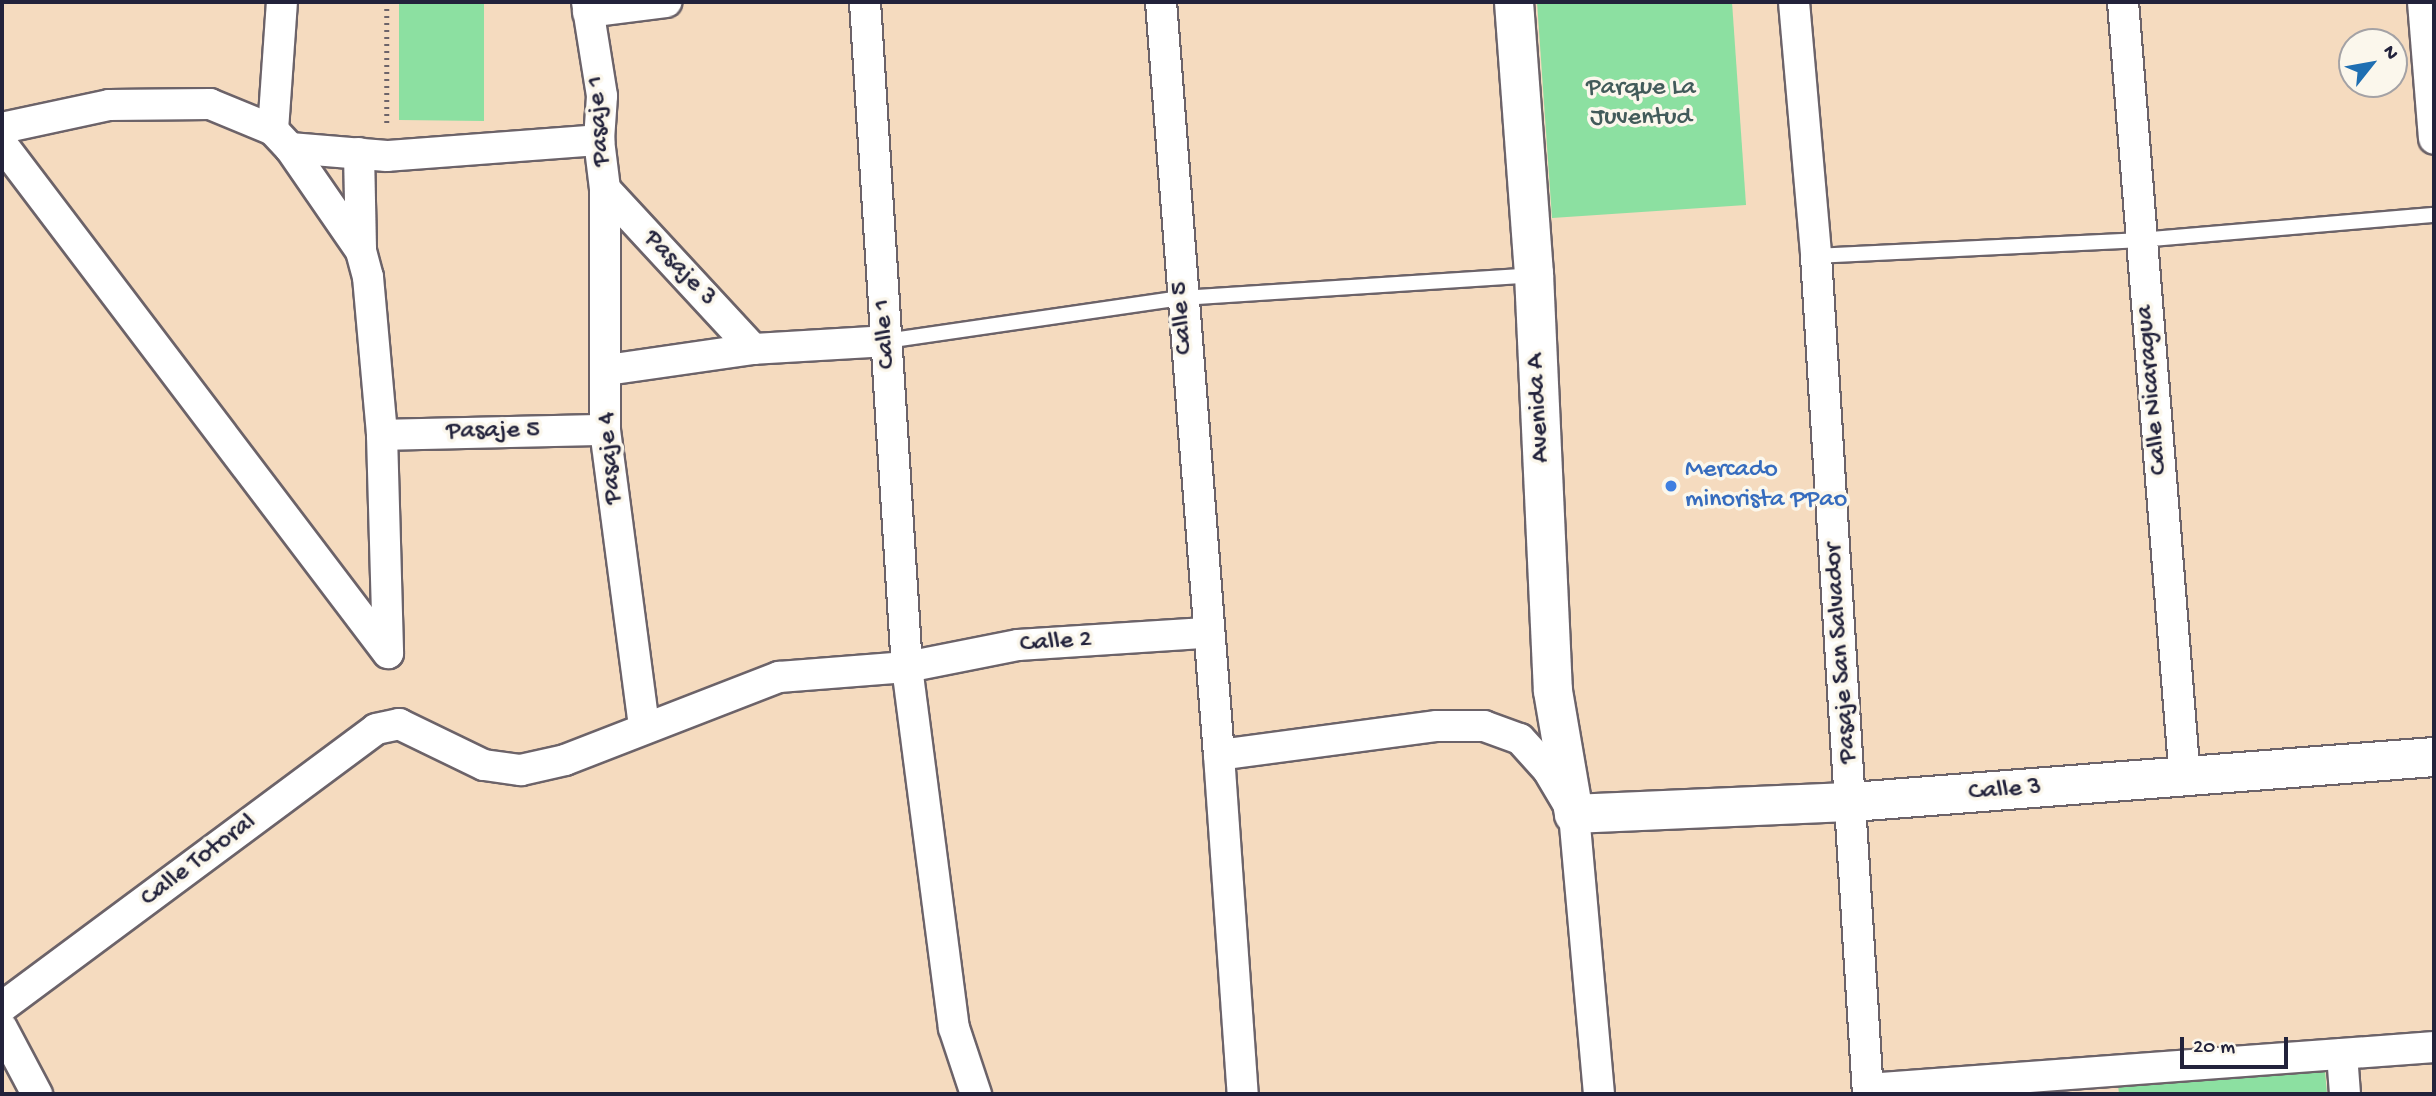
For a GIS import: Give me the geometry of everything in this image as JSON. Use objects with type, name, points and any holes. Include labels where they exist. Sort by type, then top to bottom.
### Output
[{"type":"main road","name":"Avenida A","points":[[1514,2],[1534,275],[1553,691],[1574,814]]},
{"type":"main road","name":"Calle 3","points":[[1574,814],[1852,802],[2185,779],[2434,757]]},
{"type":"street","points":[[2,144],[388,653],[382,435],[368,277],[361,251],[282,139],[282,2]]},
{"type":"street","points":[[588,7],[666,2]]},
{"type":"street","name":"Calle 1","points":[[865,2],[907,667],[954,1028],[976,1094]]},
{"type":"street","name":"Calle 5","points":[[1161,2],[1206,633],[1219,755],[1243,1094]]},
{"type":"street","name":"Pasaje San Salvador","points":[[1794,2],[1815,256],[1852,802],[1868,1092]]},
{"type":"street","name":"Calle Nicaragua","points":[[2123,2],[2185,779]]},
{"type":"street","points":[[2423,2],[2434,139]]},
{"type":"street","name":"Pasaje 1","points":[[588,7],[602,96],[598,140],[606,189]]},
{"type":"street","points":[[2,128],[109,105],[210,104],[282,139],[373,155],[598,140]]},
{"type":"street","points":[[361,251],[373,155]]},
{"type":"street","name":"Pasaje 3","points":[[606,189],[753,349]]},
{"type":"street","name":"Pasaje 4","points":[[606,189],[605,430],[644,726]]},
{"type":"street","points":[[607,370],[753,349],[886,341]]},
{"type":"street","name":"Pasaje 5","points":[[382,435],[605,430]]},
{"type":"street","name":"Calle 2","points":[[399,724],[484,765],[521,770],[565,760],[644,726],[779,677],[907,667],[1017,645],[1206,633]]},
{"type":"street","name":"Calle Totoral","points":[[2,1007],[376,729],[399,724]]},
{"type":"street","points":[[1219,755],[1359,734],[1437,726],[1483,726],[1520,739],[1548,770],[1574,814],[1599,1094]]},
{"type":"street","points":[[2,1028],[37,1094]]},
{"type":"street","points":[[1868,1092],[2102,1084],[2342,1054],[2434,1047]]},
{"type":"street","points":[[2342,1054],[2344,1094]]},
{"type":"lane","points":[[1815,256],[2141,240],[2434,215]]},
{"type":"lane","points":[[886,341],[1181,298],[1534,275]]},
{"type":"path","points":[[373,155],[387,2]]},
{"type":"green space","points":[[399,2],[484,2],[484,121],[399,120]]},
{"type":"green space","name":"Parque La Juventud","points":[[1537,2],[1732,2],[1746,205],[1552,218]]},
{"type":"green space","points":[[2325,1071],[2327,1094],[2119,1094],[2118,1085]]},
{"type":"place","name":"Mercado minorista PPao","points":[[1671,486]]}]
